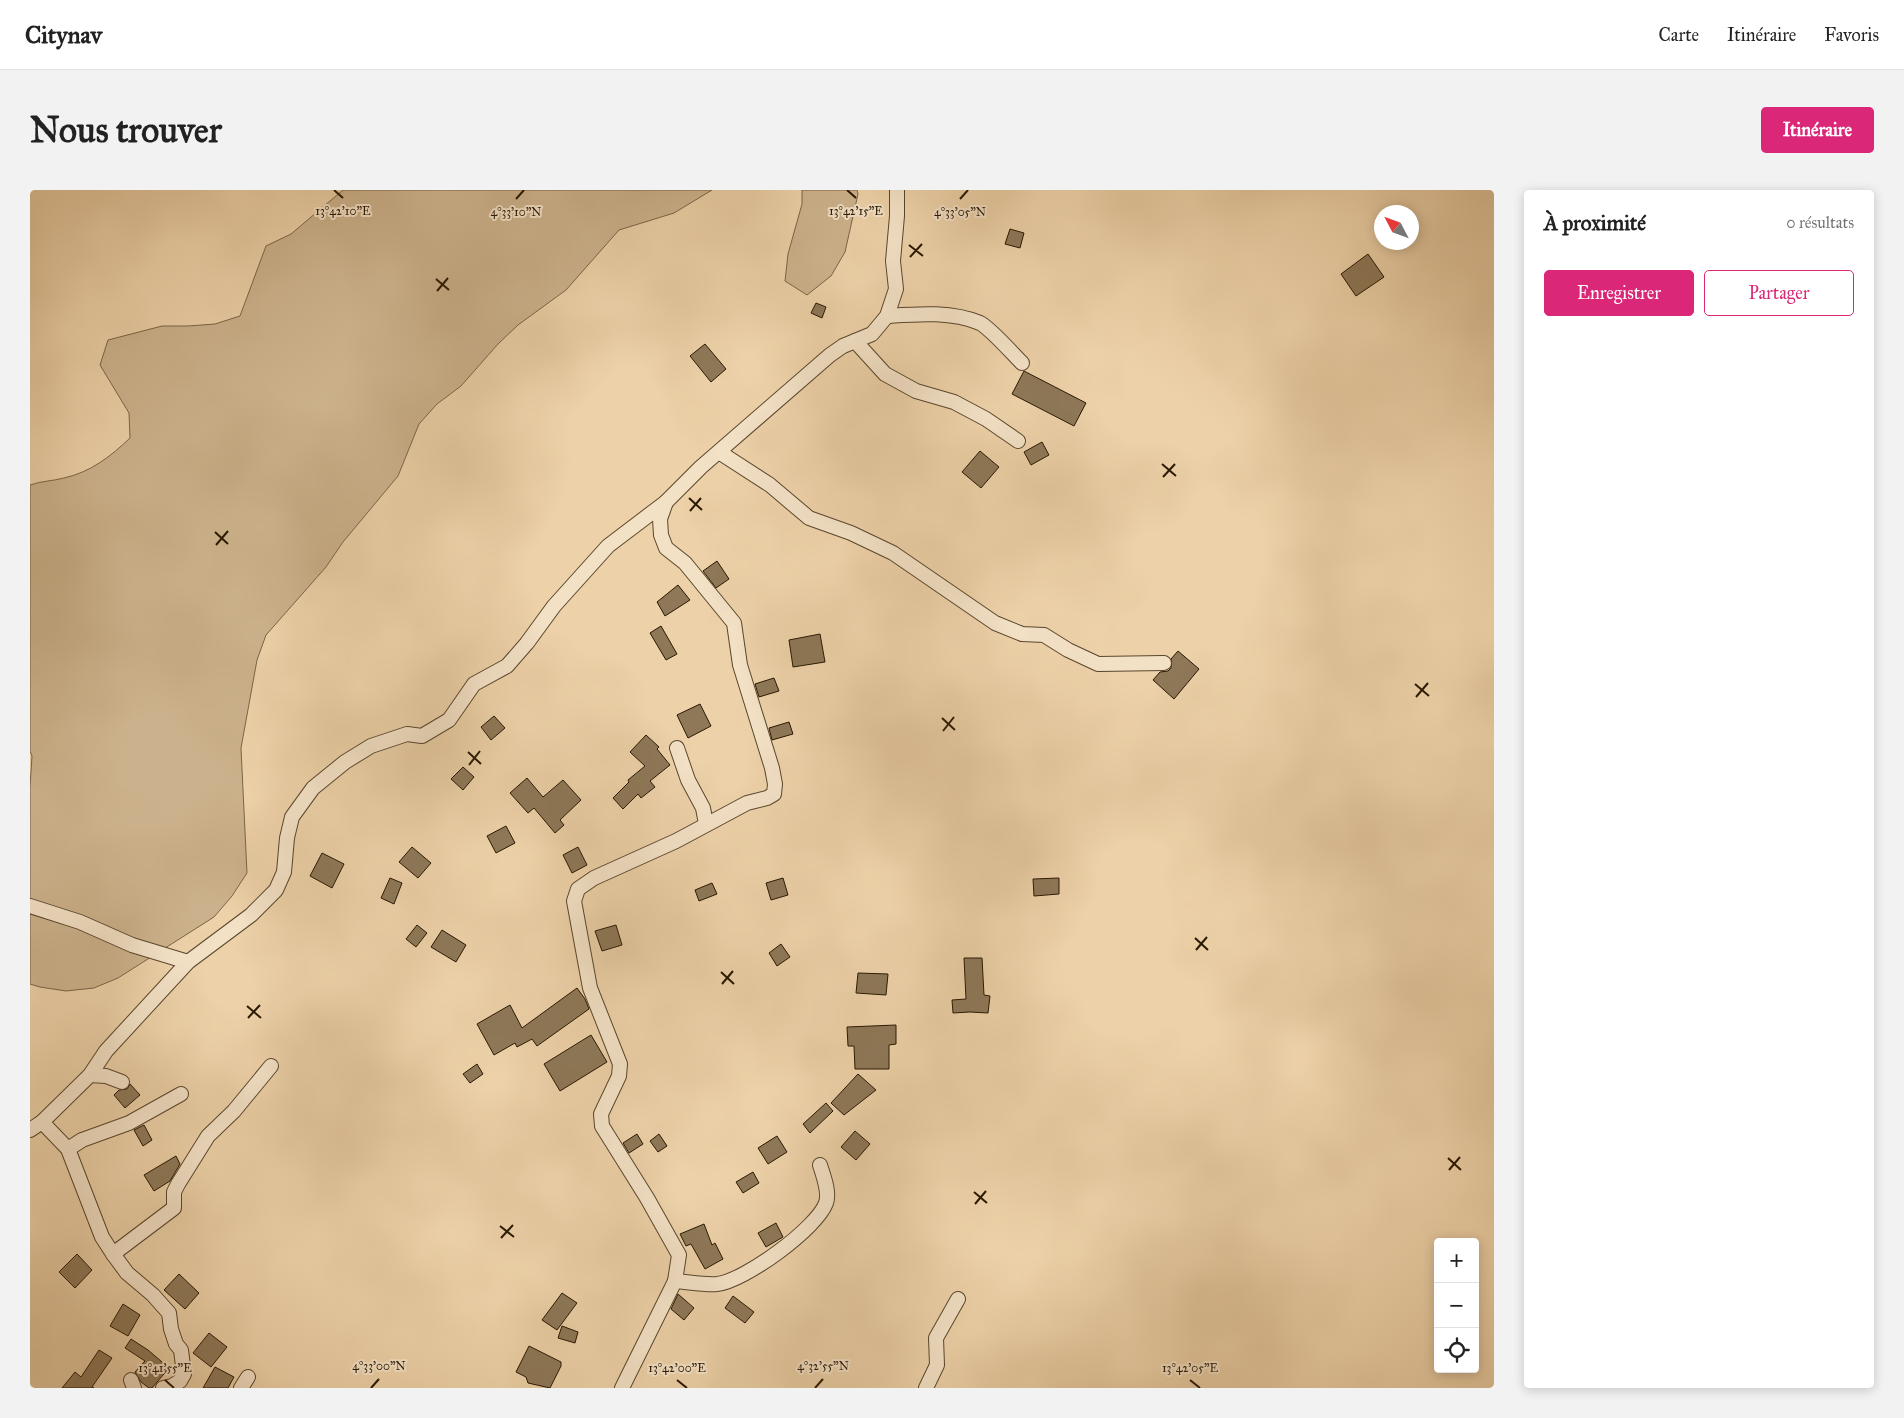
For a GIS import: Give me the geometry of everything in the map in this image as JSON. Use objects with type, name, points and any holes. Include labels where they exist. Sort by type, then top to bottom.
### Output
[{"type":"street","points":[[163,1388],[172,1386],[180,1381],[184,1374],[181,1350],[176,1344],[168,1312],[153,1295],[127,1273],[102,1237],[68,1149],[36,1126],[90,1075],[106,1051],[188,962],[251,915],[276,890],[284,872],[287,838],[292,817],[313,788],[345,762],[371,746],[407,734],[422,736],[449,720],[474,684],[507,666],[527,643],[554,606],[608,546],[666,502],[719,452],[830,356],[843,346],[872,334],[887,316],[896,289],[892,262],[897,216],[897,190]]},
{"type":"street","points":[[887,316],[920,314],[949,316],[981,324],[1022,363]]},
{"type":"street","points":[[855,341],[885,374],[916,391],[954,402],[1018,441]]},
{"type":"street","points":[[719,452],[770,485],[809,518],[851,533],[893,553],[995,623],[1022,634],[1044,635],[1068,650],[1098,664],[1164,663]]},
{"type":"street","points":[[622,1388],[675,1281],[679,1255],[648,1198],[602,1126],[601,1114],[619,1076],[620,1064],[590,988],[574,901],[578,889],[594,878],[676,841],[747,803],[767,798],[774,794],[775,784],[772,768],[740,664],[734,623],[685,563],[666,548],[661,535],[660,519],[666,502]]},
{"type":"street","points":[[677,748],[688,780],[703,808],[706,824]]},
{"type":"street","points":[[30,906],[80,922],[132,946],[188,962]]},
{"type":"street","points":[[113,1254],[174,1208],[174,1192],[208,1136],[234,1110],[272,1066]]},
{"type":"street","points":[[90,1075],[106,1076],[122,1082]]},
{"type":"street","points":[[68,1149],[82,1140],[128,1123],[181,1094]]},
{"type":"street","points":[[675,1281],[718,1284],[737,1278],[764,1263],[805,1230],[822,1210],[827,1200],[820,1165]]},
{"type":"street","points":[[926,1388],[937,1364],[936,1338],[958,1299]]},
{"type":"shaded area","points":[[343,190],[712,190],[674,213],[619,230],[566,290],[518,325],[498,344],[461,386],[437,404],[419,424],[398,476],[343,542],[326,567],[266,635],[257,660],[241,748],[247,873],[232,896],[214,917],[118,978],[94,988],[66,991],[30,984],[30,787],[32,756],[30,751],[30,485],[83,472],[108,457],[130,438],[129,413],[100,365],[108,340],[162,326],[215,324],[240,316],[266,246],[291,234]]},
{"type":"shaded area","points":[[802,190],[857,190],[858,194],[845,252],[831,276],[807,295],[785,281],[788,254],[802,204]]},
{"type":"building","points":[[1010,229],[1024,233],[1020,248],[1005,244]]},
{"type":"building","points":[[1368,254],[1384,277],[1356,296],[1341,274]]},
{"type":"building","points":[[816,303],[826,307],[822,318],[811,313]]},
{"type":"building","points":[[705,344],[726,369],[711,382],[690,356]]},
{"type":"building","points":[[1024,371],[1086,403],[1074,426],[1012,394]]},
{"type":"building","points":[[1042,442],[1049,455],[1031,465],[1024,452]]},
{"type":"building","points":[[980,451],[999,467],[981,488],[962,472]]},
{"type":"building","points":[[717,561],[729,579],[716,588],[703,571]]},
{"type":"building","points":[[678,585],[690,600],[665,616],[657,602]]},
{"type":"building","points":[[661,626],[677,654],[666,660],[650,633]]},
{"type":"building","points":[[820,634],[825,662],[793,667],[789,640]]},
{"type":"building","points":[[1178,651],[1199,669],[1174,699],[1153,680],[1160,672],[1168,671],[1171,668],[1171,659]]},
{"type":"building","points":[[774,678],[779,691],[759,697],[755,684]]},
{"type":"building","points":[[700,704],[711,726],[688,738],[677,715]]},
{"type":"building","points":[[494,716],[505,728],[491,740],[481,727]]},
{"type":"building","points":[[789,722],[793,734],[772,740],[769,728]]},
{"type":"building","points":[[646,735],[659,747],[657,749],[670,765],[650,781],[655,787],[641,798],[638,794],[623,809],[613,798],[629,782],[628,780],[645,766],[630,752]]},
{"type":"building","points":[[463,767],[474,777],[463,790],[451,779]]},
{"type":"building","points":[[527,778],[543,797],[563,780],[581,800],[560,820],[564,825],[555,833],[534,808],[528,813],[510,793]]},
{"type":"building","points":[[506,826],[515,843],[496,853],[487,836]]},
{"type":"building","points":[[412,847],[431,863],[418,878],[399,862]]},
{"type":"building","points":[[578,847],[587,865],[572,873],[563,855]]},
{"type":"building","points":[[322,853],[344,864],[332,888],[310,876]]},
{"type":"building","points":[[390,878],[402,883],[394,904],[381,898]]},
{"type":"building","points":[[783,878],[788,895],[771,900],[766,883]]},
{"type":"building","points":[[1059,878],[1059,894],[1034,896],[1033,879]]},
{"type":"building","points":[[712,883],[717,894],[699,901],[695,890]]},
{"type":"building","points":[[417,925],[427,933],[416,947],[406,939]]},
{"type":"building","points":[[616,925],[622,945],[602,951],[595,931]]},
{"type":"building","points":[[442,930],[466,945],[456,962],[431,947]]},
{"type":"building","points":[[781,944],[790,957],[777,966],[769,953]]},
{"type":"building","points":[[964,958],[982,958],[984,995],[990,996],[988,1013],[953,1013],[952,1000],[966,999]]},
{"type":"building","points":[[858,973],[888,974],[886,995],[856,993]]},
{"type":"building","points":[[577,988],[589,1009],[537,1046],[532,1039],[517,1047],[515,1043],[494,1055],[477,1024],[510,1005],[522,1028]]},
{"type":"building","points":[[896,1025],[896,1044],[889,1045],[889,1069],[855,1069],[854,1046],[848,1046],[847,1027]]},
{"type":"building","points":[[591,1035],[607,1062],[560,1091],[544,1064]]},
{"type":"building","points":[[477,1064],[483,1074],[470,1083],[463,1074]]},
{"type":"building","points":[[858,1074],[876,1090],[844,1115],[831,1103]]},
{"type":"building","points":[[130,1084],[140,1095],[125,1108],[114,1095],[119,1090],[127,1089]]},
{"type":"building","points":[[826,1103],[833,1111],[810,1133],[803,1124]]},
{"type":"building","points":[[144,1125],[152,1140],[143,1146],[134,1130]]},
{"type":"building","points":[[855,1131],[870,1144],[856,1160],[841,1147]]},
{"type":"building","points":[[637,1134],[643,1144],[629,1153],[623,1143]]},
{"type":"building","points":[[659,1134],[667,1146],[658,1152],[650,1141]]},
{"type":"building","points":[[777,1136],[787,1152],[768,1164],[758,1148]]},
{"type":"building","points":[[176,1156],[180,1164],[170,1181],[154,1191],[144,1175]]},
{"type":"building","points":[[753,1172],[759,1183],[743,1193],[736,1182]]},
{"type":"building","points":[[776,1223],[783,1237],[766,1247],[758,1233]]},
{"type":"building","points":[[704,1224],[712,1245],[715,1243],[723,1259],[705,1269],[691,1244],[686,1246],[680,1234]]},
{"type":"building","points":[[77,1254],[92,1270],[75,1288],[59,1272]]},
{"type":"building","points":[[179,1274],[199,1293],[185,1309],[164,1290]]},
{"type":"building","points":[[562,1293],[577,1303],[557,1330],[542,1320]]},
{"type":"building","points":[[678,1294],[694,1308],[684,1320],[671,1309]]},
{"type":"building","points":[[733,1296],[754,1312],[745,1323],[725,1308]]},
{"type":"building","points":[[123,1304],[140,1315],[128,1336],[110,1326]]},
{"type":"building","points":[[562,1326],[578,1332],[575,1343],[558,1338]]},
{"type":"building","points":[[209,1333],[227,1347],[211,1367],[193,1353]]},
{"type":"building","points":[[131,1339],[148,1350],[169,1368],[152,1388],[141,1382],[135,1372],[145,1361],[125,1348]]},
{"type":"building","points":[[529,1346],[561,1362],[561,1366],[550,1388],[528,1383],[526,1377],[516,1372]]},
{"type":"building","points":[[99,1350],[112,1358],[92,1387],[94,1388],[62,1388],[75,1372],[81,1377]]},
{"type":"building","points":[[215,1367],[234,1377],[228,1388],[203,1388]]}]
